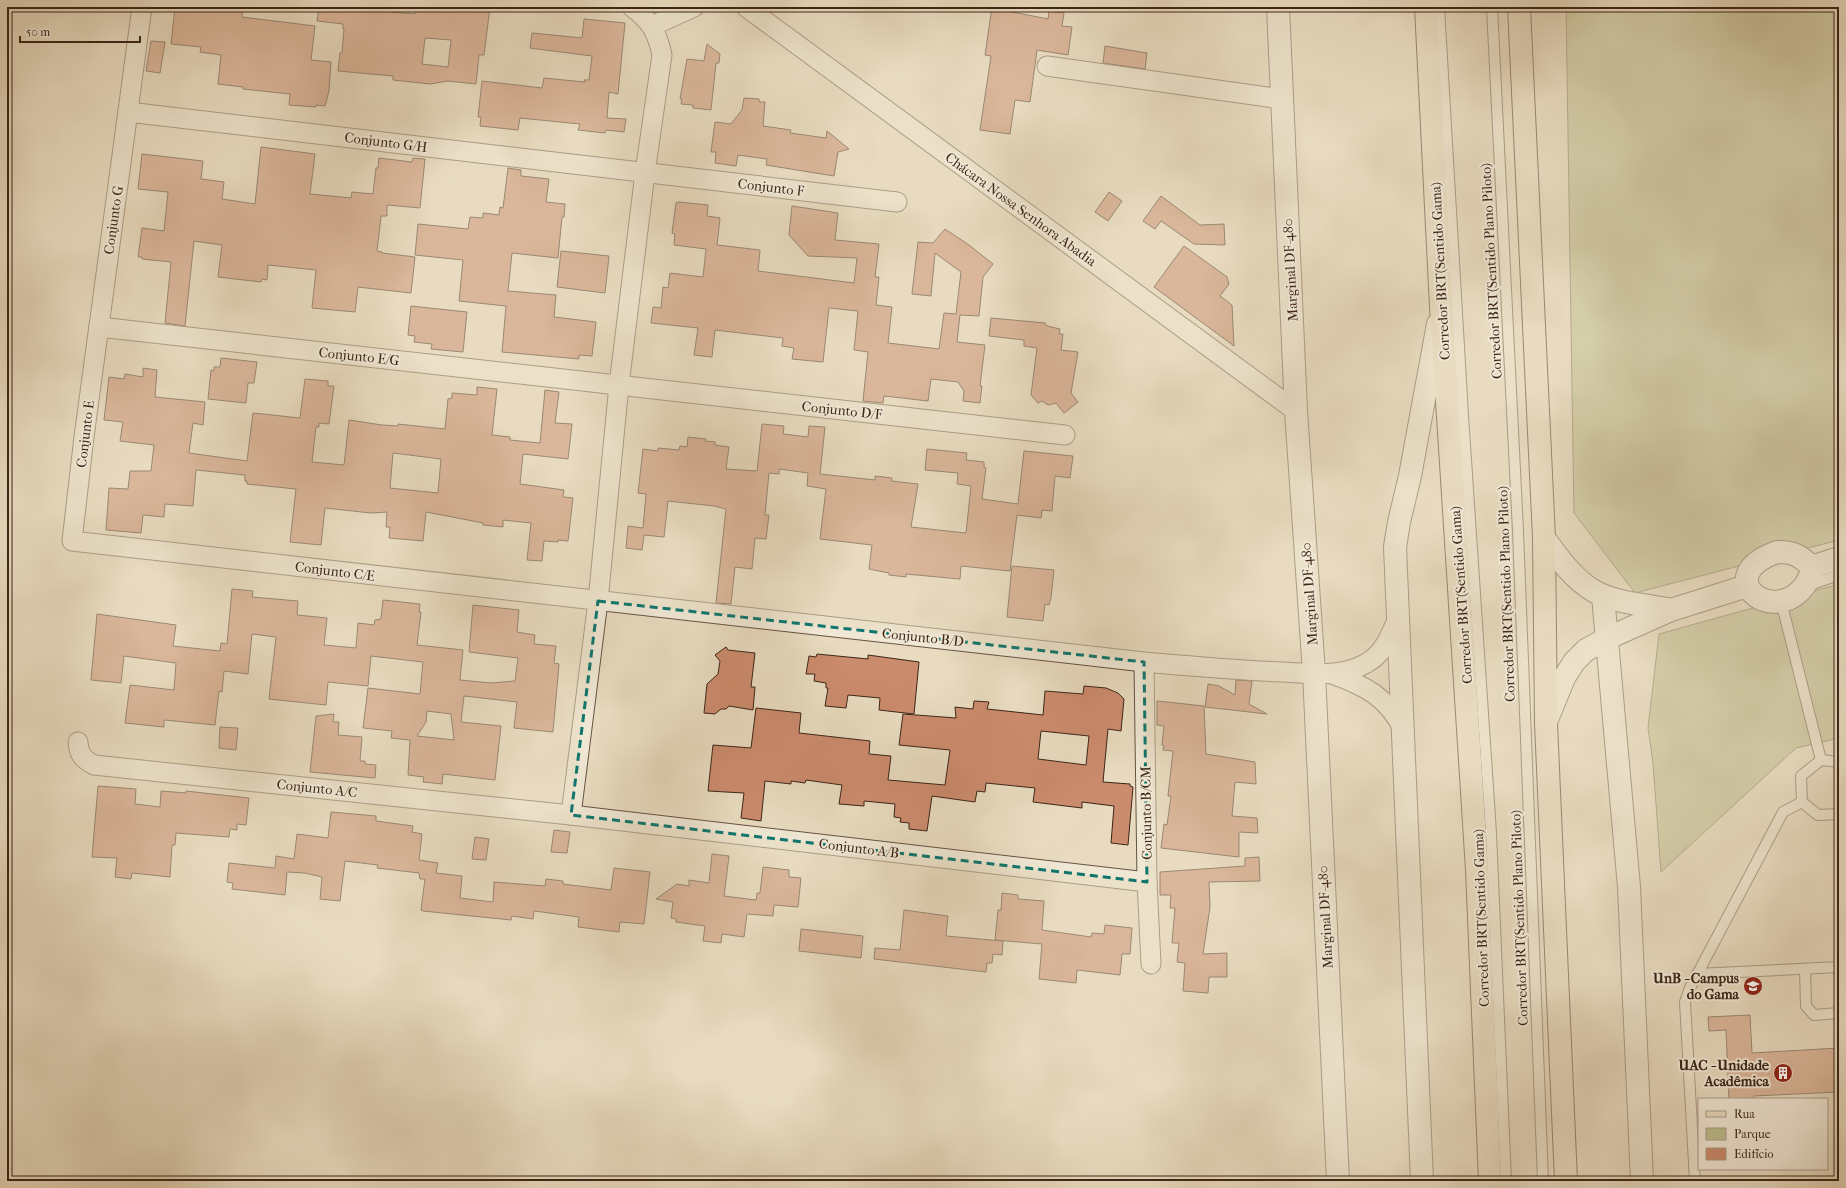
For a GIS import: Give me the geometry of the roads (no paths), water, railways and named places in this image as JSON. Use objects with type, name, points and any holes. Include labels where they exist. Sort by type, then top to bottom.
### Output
[{"type":"main road","points":[[1426,7],[1441,307],[1477,870],[1490,1181]]},
{"type":"main road","points":[[1519,7],[1544,538],[1546,723],[1566,1181]]},
{"type":"street","name":"Conjunto G","points":[[98,327],[142,7]]},
{"type":"street","points":[[571,815],[598,601],[619,385],[645,172],[662,55],[659,39],[652,26],[632,7]]},
{"type":"street","points":[[652,26],[694,7]]},
{"type":"street","name":"Chácara Nossa Senhora Abadia","points":[[746,7],[1296,411]]},
{"type":"street","name":"Marginal DF-480","points":[[1278,7],[1296,411],[1323,673],[1338,1181]]},
{"type":"street","points":[[1047,66],[1282,99]]},
{"type":"street","name":"Conjunto G/H","points":[[128,112],[645,172]]},
{"type":"street","name":"Conjunto F","points":[[645,172],[897,202]]},
{"type":"street","points":[[1422,1181],[1395,546],[1410,476],[1441,307]]},
{"type":"street","name":"Conjunto E/G","points":[[98,327],[619,385]]},
{"type":"street","name":"Conjunto E","points":[[72,541],[98,327]]},
{"type":"street","name":"Conjunto D/F","points":[[619,385],[1065,435]]},
{"type":"street","points":[[1544,538],[1570,572],[1584,585],[1603,596],[1671,610]]},
{"type":"street","name":"Conjunto C/E","points":[[72,541],[598,601]]},
{"type":"street","points":[[1809,576],[1802,558],[1790,552],[1777,552],[1758,560],[1747,574],[1747,586],[1752,594],[1762,599],[1770,602],[1782,601],[1794,596],[1809,576],[1839,558]]},
{"type":"street","points":[[1546,723],[1564,678],[1574,662],[1586,650],[1608,638],[1671,610],[1747,586]]},
{"type":"street","points":[[1603,596],[1608,638],[1628,887],[1639,1175]]},
{"type":"street","name":"Conjunto B/D","points":[[598,601],[1144,662],[1248,670],[1323,673]]},
{"type":"street","points":[[1323,673],[1355,668],[1366,664],[1375,658],[1390,638],[1398,618]]},
{"type":"street","name":"Conjunto B/CM","points":[[1144,662],[1147,882],[1150,964]]},
{"type":"street","points":[[1323,673],[1358,684],[1374,693],[1390,707],[1404,730]]},
{"type":"street","name":"Conjunto A/C","points":[[78,742],[79,752],[85,760],[94,765],[571,815]]},
{"type":"street","name":"Conjunto A/B","points":[[571,815],[1147,882]]},
{"type":"street","points":[[1421,1150],[1432,1181]]},
{"type":"lane","name":"Corredor BRT(Sentido Gama)","points":[[1440,7],[1462,407],[1491,834],[1506,1181]]},
{"type":"lane","name":"Corredor BRT(Sentido Plano Piloto)","points":[[1492,7],[1518,531],[1543,1181]]},
{"type":"lane","points":[[1809,576],[1839,574]]},
{"type":"lane","points":[[1782,601],[1821,760]]},
{"type":"lane","points":[[1839,762],[1821,760],[1801,776],[1802,802],[1818,815],[1839,814]]},
{"type":"lane","points":[[1695,1181],[1685,1002],[1697,974],[1783,812],[1802,802]]},
{"type":"lane","points":[[1697,974],[1839,967]]},
{"type":"lane","points":[[1805,969],[1806,1006],[1814,1015],[1839,1013]]},
{"type":"place","name":"UnB - Campus do Gama","points":[[1753,986]]},
{"type":"place","name":"UAC - Unidade Acadêmica","points":[[1783,1073]]}]
